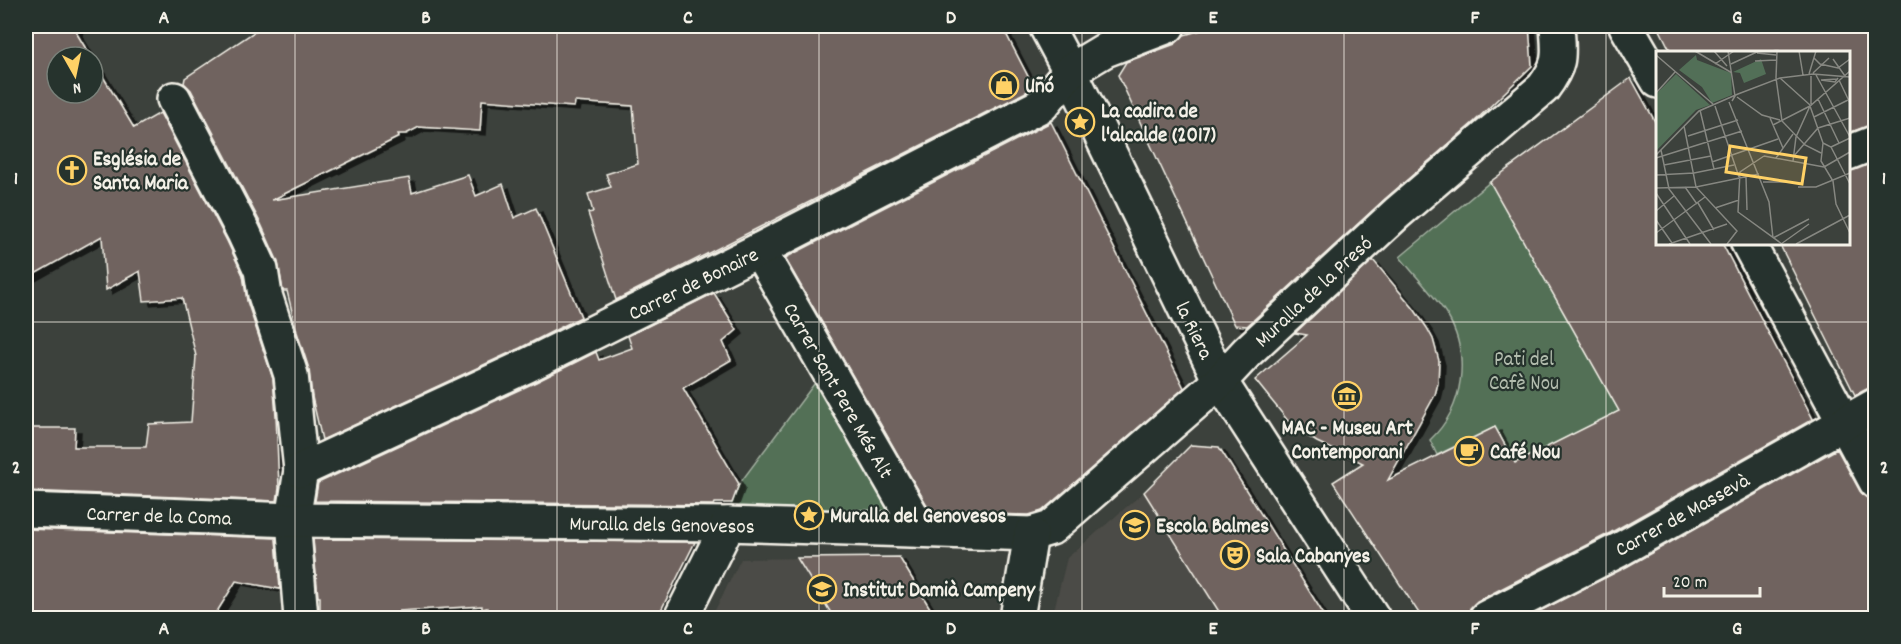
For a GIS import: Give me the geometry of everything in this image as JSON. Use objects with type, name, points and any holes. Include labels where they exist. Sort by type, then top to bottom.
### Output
[{"type":"street","name":"la Riera","points":[[1046,26],[1220,381],[1373,618]]},
{"type":"street","name":"Carrer de Bonaire","points":[[301,470],[528,365],[759,250],[1042,105],[1070,71],[1105,50],[1168,26]]},
{"type":"street","name":"Muralla de la Presó","points":[[1031,534],[1051,528],[1220,381],[1248,351],[1397,213],[1543,88],[1553,74],[1559,58],[1557,26]]},
{"type":"street","points":[[1626,26],[1656,78]]},
{"type":"street","points":[[174,99],[261,270],[265,295],[291,375],[301,470],[293,520],[296,617]]},
{"type":"street","points":[[1850,152],[1875,142]]},
{"type":"street","points":[[1749,244],[1875,482]]},
{"type":"street","name":"Carrer Sant Pere Més Alt","points":[[759,250],[920,530]]},
{"type":"street","name":"Carrer de Massevà","points":[[1486,618],[1619,550],[1875,405]]},
{"type":"street","name":"Carrer de la Coma","points":[[26,510],[293,520]]},
{"type":"street","name":"Muralla dels Genovesos","points":[[293,520],[728,524],[1031,534]]},
{"type":"street","points":[[681,618],[728,524]]},
{"type":"street","points":[[1017,618],[1031,534]]},
{"type":"shaded area","name":"Escola Balmes","points":[[1144,492],[1223,618],[1052,618],[1067,558]]},
{"type":"shaded area","name":"Institut Damià Campeny","points":[[899,557],[936,618],[711,618],[741,559]]},
{"type":"green space","name":"Pati del Cafè Nou","points":[[1490,182],[1619,411],[1515,463],[1495,427],[1437,455],[1430,440],[1450,413],[1457,397],[1461,364],[1459,347],[1455,331],[1447,315],[1400,257]]},
{"type":"green space","points":[[820,376],[922,517],[730,511],[734,491]]},
{"type":"building","points":[[26,26],[77,26],[77,34],[84,45],[45,45],[45,105],[105,105],[105,80],[134,128],[160,113],[243,275],[247,301],[273,379],[279,488],[277,501],[26,491],[26,428],[75,428],[74,447],[146,447],[149,424],[191,422],[196,356],[182,298],[144,301],[140,271],[106,290],[102,236],[26,279]]},
{"type":"building","points":[[263,26],[1002,26],[1033,86],[1030,90],[616,300],[588,213],[593,212],[588,194],[611,187],[606,174],[638,164],[633,106],[575,102],[574,107],[482,100],[480,131],[419,127],[406,134],[398,134],[399,137],[272,200],[409,178],[412,193],[468,175],[476,196],[503,184],[514,218],[536,208],[581,317],[520,348],[322,440],[312,397],[309,369],[287,291],[283,291],[278,262],[261,224],[191,90],[184,83],[185,78]]},
{"type":"building","points":[[1216,26],[1529,26],[1532,66],[1474,122],[1385,199],[1247,326],[1235,325],[1118,75],[1126,62],[1175,44],[1184,35]]},
{"type":"building","points":[[1658,26],[1875,26],[1875,124],[1850,132],[1850,51],[1670,51]]},
{"type":"building","points":[[1631,78],[1656,123],[1656,244],[1723,244],[1813,419],[1610,533],[1477,601],[1470,608],[1468,618],[1422,618],[1333,482],[1363,463],[1317,442],[1293,427],[1255,380],[1307,335],[1295,333],[1373,260],[1427,328],[1433,339],[1439,361],[1435,395],[1388,480],[1495,427],[1515,463],[1619,411],[1490,182]]},
{"type":"building","points":[[1051,122],[1184,388],[1042,511],[1029,515],[931,512],[785,258]]},
{"type":"building","points":[[1875,162],[1875,386],[1855,395],[1780,244],[1850,244],[1850,170]]},
{"type":"building","points":[[714,293],[737,330],[723,342],[731,360],[683,388],[739,484],[732,503],[715,503],[714,505],[315,501],[318,483],[596,352],[599,360],[632,348],[628,336]]},
{"type":"building","name":"Sala Cabanyes","points":[[1191,445],[1219,447],[1326,618],[1223,618],[1144,492]]},
{"type":"building","points":[[1837,449],[1860,491],[1867,498],[1875,501],[1875,618],[1526,618],[1628,566]]},
{"type":"building","points":[[26,529],[276,538],[280,589],[236,581],[213,618],[26,618]]},
{"type":"building","points":[[313,539],[695,542],[657,618],[578,618],[578,615],[487,614],[487,608],[482,609],[482,606],[399,611],[400,618],[320,618],[320,597],[318,597]]},
{"type":"building","points":[[899,557],[936,618],[834,618],[797,558]]},
{"type":"place","name":"Uñó","points":[[1004,85]]},
{"type":"place","name":"La cadira de l'alcalde (2017)","points":[[1080,122]]},
{"type":"place","name":"Església de Santa Maria","points":[[72,170]]},
{"type":"place","name":"MAC - Museu Art Contemporani","points":[[1347,396]]},
{"type":"place","name":"Café Nou","points":[[1469,451]]},
{"type":"place","name":"Muralla del Genovesos","points":[[809,515]]},
{"type":"place","name":"Escola Balmes","points":[[1135,525]]},
{"type":"place","name":"Sala Cabanyes","points":[[1235,555]]},
{"type":"place","name":"Institut Damià Campeny","points":[[822,589]]}]
